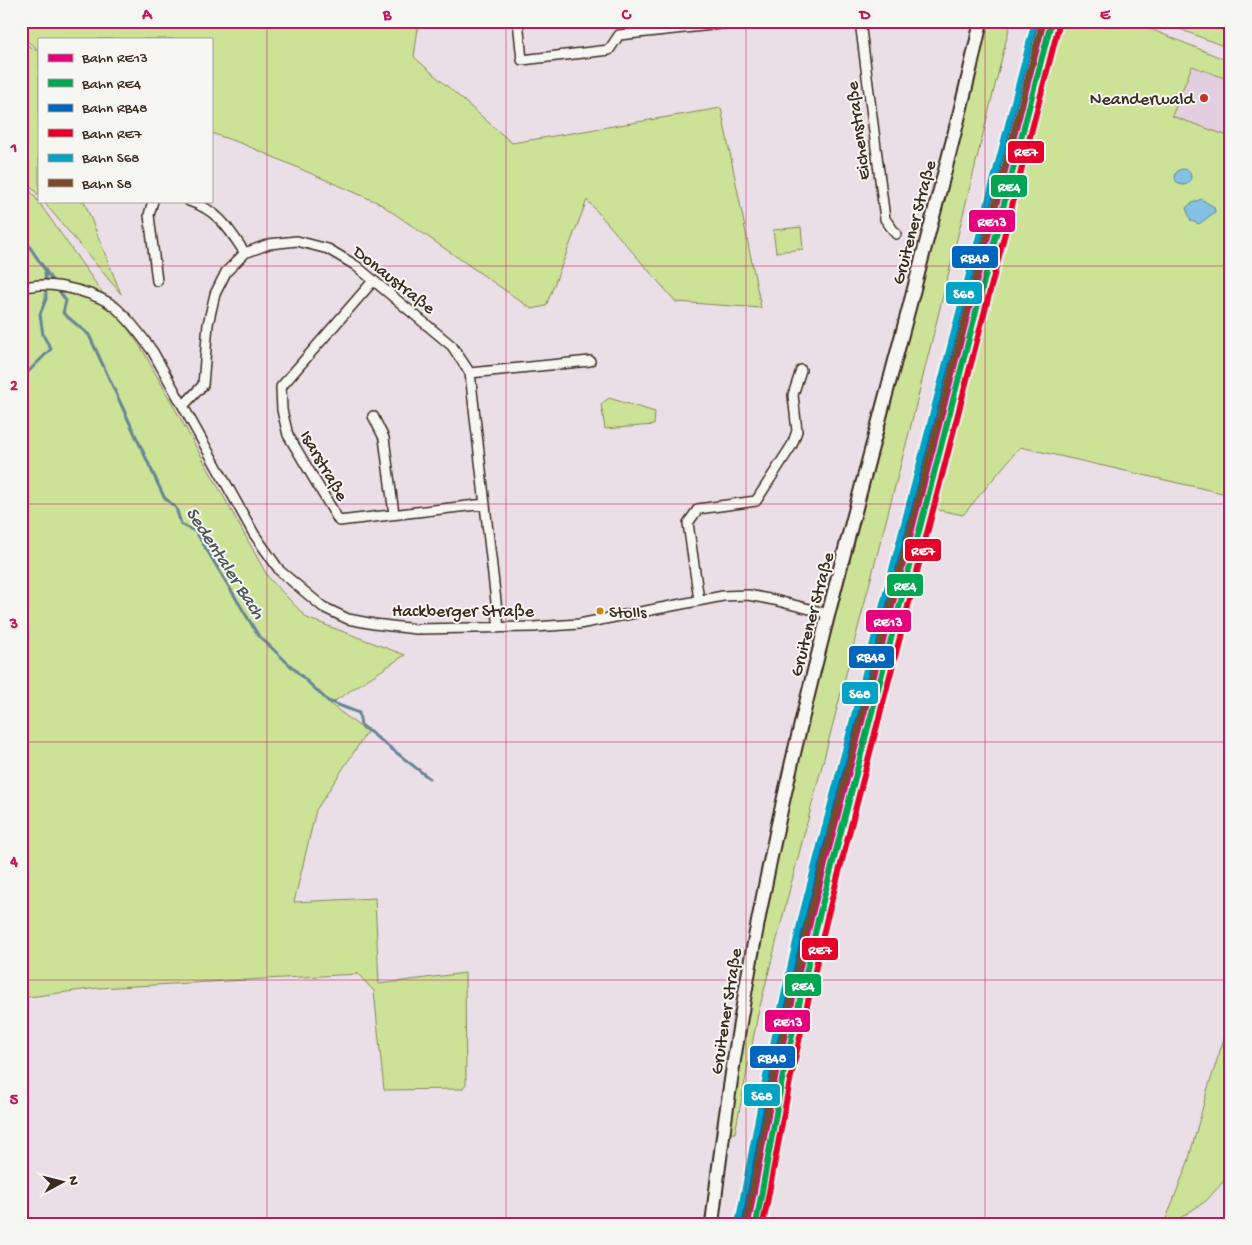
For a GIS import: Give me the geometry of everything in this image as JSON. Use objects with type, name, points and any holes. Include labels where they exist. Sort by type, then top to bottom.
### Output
[{"type":"main road","name":"Gruitener Straße","points":[[712,1224],[720,1154],[745,993],[790,768],[947,161],[981,21]]},
{"type":"street","points":[[518,21],[522,60],[608,50],[620,35],[749,21]]},
{"type":"street","name":"Eichenstraße","points":[[860,21],[885,219],[896,234]]},
{"type":"street","points":[[153,202],[149,215],[157,280]]},
{"type":"street","points":[[192,202],[209,209],[228,226],[244,253]]},
{"type":"street","name":"Donaustraße","points":[[183,406],[203,385],[208,324],[214,294],[226,272],[244,253],[269,244],[297,241],[328,249],[355,266],[452,346],[470,373],[499,628]]},
{"type":"street","name":"Isarstraße","points":[[373,281],[282,387],[282,410],[288,435],[339,521],[485,504]]},
{"type":"street","name":"Hackberger Straße","points":[[21,288],[42,285],[74,290],[114,306],[135,326],[153,352],[254,534],[280,571],[323,607],[348,619],[416,630],[579,624],[698,600],[748,595],[829,614]]},
{"type":"street","points":[[470,373],[590,361]]},
{"type":"street","points":[[698,600],[688,523],[698,509],[756,501],[792,444],[797,431],[793,396],[801,370]]},
{"type":"street","points":[[373,416],[384,438],[394,514]]},
{"type":"shaded area","name":"Neanderwald","points":[[1192,66],[1227,79],[1231,138],[1172,116]]},
{"type":"green space","points":[[21,21],[419,21],[414,57],[512,143],[721,108],[761,308],[676,302],[587,200],[546,306],[532,309],[379,203],[243,144],[212,133],[212,38],[38,38],[38,49],[23,38],[21,39]]},
{"type":"green space","points":[[988,21],[1011,21],[910,429],[758,1014],[735,1133],[728,1133],[749,1003],[791,787],[915,311]]},
{"type":"green space","points":[[1056,21],[1131,21],[1231,62],[1231,137],[1231,495],[1020,447],[963,515],[929,508],[951,434]],"holes":[[[1192,66],[1227,79],[1231,137],[1172,116]]]},
{"type":"green space","points":[[1159,21],[1214,21],[1231,40],[1231,49]]},
{"type":"green space","points":[[21,41],[38,51],[38,195],[21,175]]},
{"type":"green space","points":[[21,180],[33,194],[142,349],[268,577],[307,618],[405,655],[330,704],[367,732],[316,810],[294,902],[375,898],[379,984],[465,973],[466,1084],[462,1089],[384,1090],[374,991],[358,974],[98,988],[21,998]]},
{"type":"green space","points":[[44,202],[84,202],[121,294]]},
{"type":"green space","points":[[801,227],[803,249],[776,252],[773,230]]},
{"type":"green space","points":[[609,398],[655,412],[654,425],[605,429],[601,404]]},
{"type":"green space","points":[[1231,1017],[1231,1173],[1206,1201],[1171,1224],[1164,1224],[1188,1162],[1207,1091]]},
{"type":"water","points":[[1183,169],[1189,171],[1191,177],[1189,183],[1183,185],[1177,183],[1175,177],[1177,171]]},
{"type":"water","points":[[1201,199],[1214,207],[1215,212],[1199,224],[1191,221],[1186,208]]},
{"type":"waterway","name":"Sedentaler Bach","points":[[21,234],[66,301],[63,313],[89,335],[164,497],[176,508],[181,524],[196,532],[258,635],[328,701],[359,713],[361,725],[429,778]]},
{"type":"waterway","points":[[21,389],[23,377],[51,349],[43,335],[40,314],[46,299],[45,269]]},
{"type":"rail line","name":"S68","points":[[738,1224],[766,1076],[802,915],[1035,21]]},
{"type":"rail line","name":"RB48","points":[[741,1223],[768,1076],[804,916],[1036,21]]},
{"type":"rail line","name":"RE13","points":[[748,1224],[775,1078],[811,918],[1044,21]]},
{"type":"rail line","name":"S8","points":[[746,1224],[773,1078],[809,917],[1042,23]]},
{"type":"rail line","name":"RE4","points":[[756,1224],[782,1080],[818,920],[1051,23]]},
{"type":"rail line","name":"RE7","points":[[763,1224],[790,1081],[826,922],[1059,25]]},
{"type":"place","name":"Neanderwald","points":[[1204,98]]},
{"type":"place","name":"Stolls","points":[[600,611]]}]
